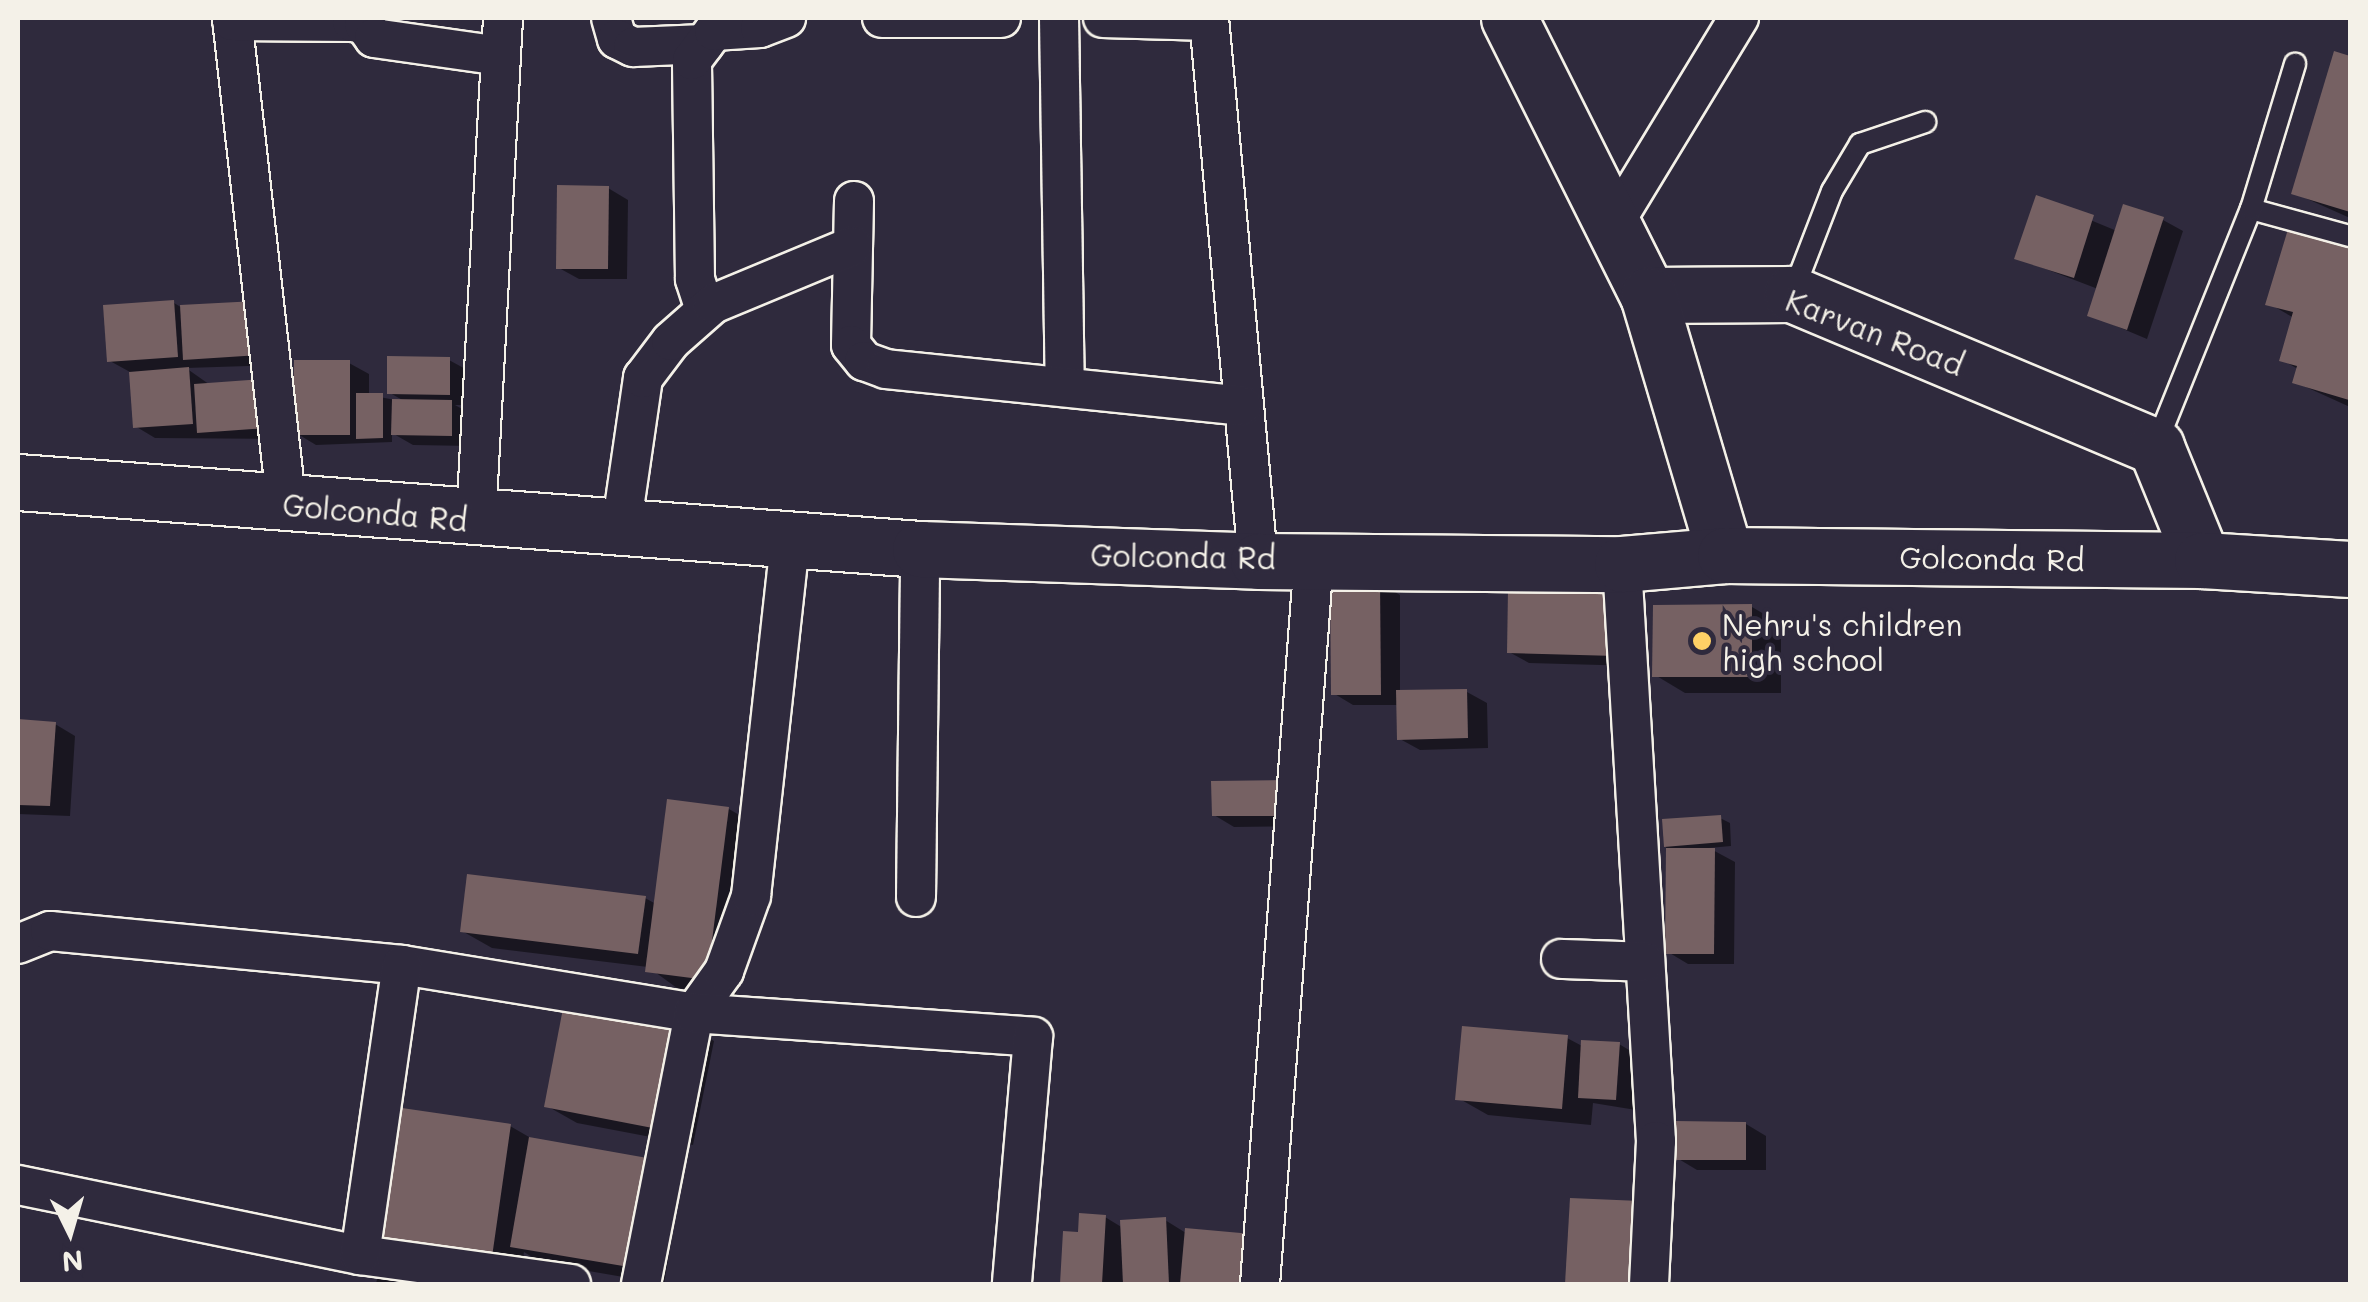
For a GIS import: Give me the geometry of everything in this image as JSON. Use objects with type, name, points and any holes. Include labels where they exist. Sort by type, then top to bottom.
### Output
[{"type":"main road","points":[[1510,18],[1616,220],[1648,295],[1725,554]]},
{"type":"main road","name":"Karvan Road","points":[[1648,295],[1792,294],[2156,447]]},
{"type":"main road","points":[[2156,447],[2202,560]]},
{"type":"main road","name":"Golconda Rd","points":[[18,482],[476,520],[622,522],[920,549],[1258,561],[1314,558],[1622,564],[1725,554],[2202,560],[2350,570]]},
{"type":"street","points":[[476,520],[503,18]]},
{"type":"street","points":[[611,18],[617,39],[632,48],[704,44]]},
{"type":"street","points":[[705,310],[696,279],[688,84],[692,60],[714,31],[760,28],[786,18]]},
{"type":"street","points":[[882,18],[1001,18]]},
{"type":"street","points":[[1058,18],[1064,388]]},
{"type":"street","points":[[1102,18],[1209,19],[1258,561]]},
{"type":"street","points":[[1616,220],[1739,18]]},
{"type":"street","points":[[287,505],[232,19],[352,22],[364,24],[374,38],[501,56]]},
{"type":"street","points":[[854,201],[850,345],[864,360],[886,370],[1242,406]]},
{"type":"street","points":[[622,522],[643,378],[705,310],[852,246]]},
{"type":"street","points":[[641,1284],[694,1012],[724,971],[751,896],[791,536]]},
{"type":"street","points":[[916,897],[920,549]]},
{"type":"street","points":[[1260,1284],[1314,558]]},
{"type":"street","points":[[1622,564],[1656,1140],[1649,1284]]},
{"type":"street","points":[[18,944],[50,932],[402,965],[694,1012],[1033,1037],[1012,1284]]},
{"type":"street","points":[[1561,959],[1645,962]]},
{"type":"street","points":[[360,1254],[402,965]]},
{"type":"street","points":[[18,1184],[454,1276],[571,1284]]},
{"type":"lane","points":[[2156,447],[2251,209],[2295,64]]},
{"type":"lane","points":[[1792,294],[1832,191],[1860,144],[1896,126],[1925,122]]},
{"type":"lane","points":[[2251,209],[2350,236]]},
{"type":"building","points":[[2334,51],[2350,56],[2350,212],[2291,194]]},
{"type":"building","points":[[557,185],[609,186],[608,269],[556,269]]},
{"type":"building","points":[[2036,195],[2094,215],[2074,278],[2014,259]]},
{"type":"building","points":[[2123,204],[2164,217],[2127,330],[2087,316]]},
{"type":"building","points":[[2289,226],[2350,245],[2349,400],[2292,383],[2297,366],[2279,361],[2293,312],[2265,305]]},
{"type":"building","points":[[174,300],[178,357],[107,362],[103,305]]},
{"type":"building","points":[[256,301],[259,355],[183,360],[180,305]]},
{"type":"building","points":[[387,356],[450,357],[450,395],[387,394]]},
{"type":"building","points":[[294,360],[350,360],[350,435],[293,435]]},
{"type":"building","points":[[189,367],[193,424],[133,428],[129,372]]},
{"type":"building","points":[[264,379],[267,428],[197,433],[194,384]]},
{"type":"building","points":[[356,393],[383,393],[383,438],[356,439]]},
{"type":"building","points":[[392,399],[452,400],[452,436],[391,435]]},
{"type":"building","points":[[1330,581],[1380,581],[1381,695],[1331,695]]},
{"type":"building","points":[[1508,590],[1617,593],[1616,656],[1507,653]]},
{"type":"building","name":"Nehru's children high school","points":[[1752,604],[1752,677],[1652,677],[1653,605]]},
{"type":"building","points":[[1467,689],[1468,738],[1397,740],[1396,690]]},
{"type":"building","points":[[18,719],[56,722],[50,806],[18,805]]},
{"type":"building","points":[[1285,780],[1285,816],[1212,816],[1211,781]]},
{"type":"building","points":[[667,799],[729,807],[707,980],[645,972]]},
{"type":"building","points":[[1721,815],[1723,842],[1664,847],[1662,819]]},
{"type":"building","points":[[1666,848],[1715,848],[1714,954],[1665,954]]},
{"type":"building","points":[[467,874],[646,896],[638,954],[460,932]]},
{"type":"building","points":[[565,998],[685,1021],[663,1130],[544,1107]]},
{"type":"building","points":[[1462,1026],[1568,1035],[1562,1109],[1455,1100]]},
{"type":"building","points":[[1581,1040],[1620,1042],[1616,1100],[1578,1098]]},
{"type":"building","points":[[402,1108],[511,1124],[492,1257],[383,1241]]},
{"type":"building","points":[[1675,1121],[1746,1122],[1746,1160],[1675,1160]]},
{"type":"building","points":[[529,1137],[653,1159],[635,1268],[510,1247]]},
{"type":"building","points":[[1570,1198],[1640,1201],[1636,1284],[1565,1284]]},
{"type":"building","points":[[1079,1213],[1106,1215],[1102,1284],[1060,1284],[1063,1231],[1078,1232]]},
{"type":"building","points":[[1166,1217],[1169,1284],[1123,1284],[1120,1220]]},
{"type":"building","points":[[1185,1228],[1252,1234],[1247,1284],[1180,1284]]},
{"type":"place","name":"Nehru's children high school","points":[[1702,641]]}]
